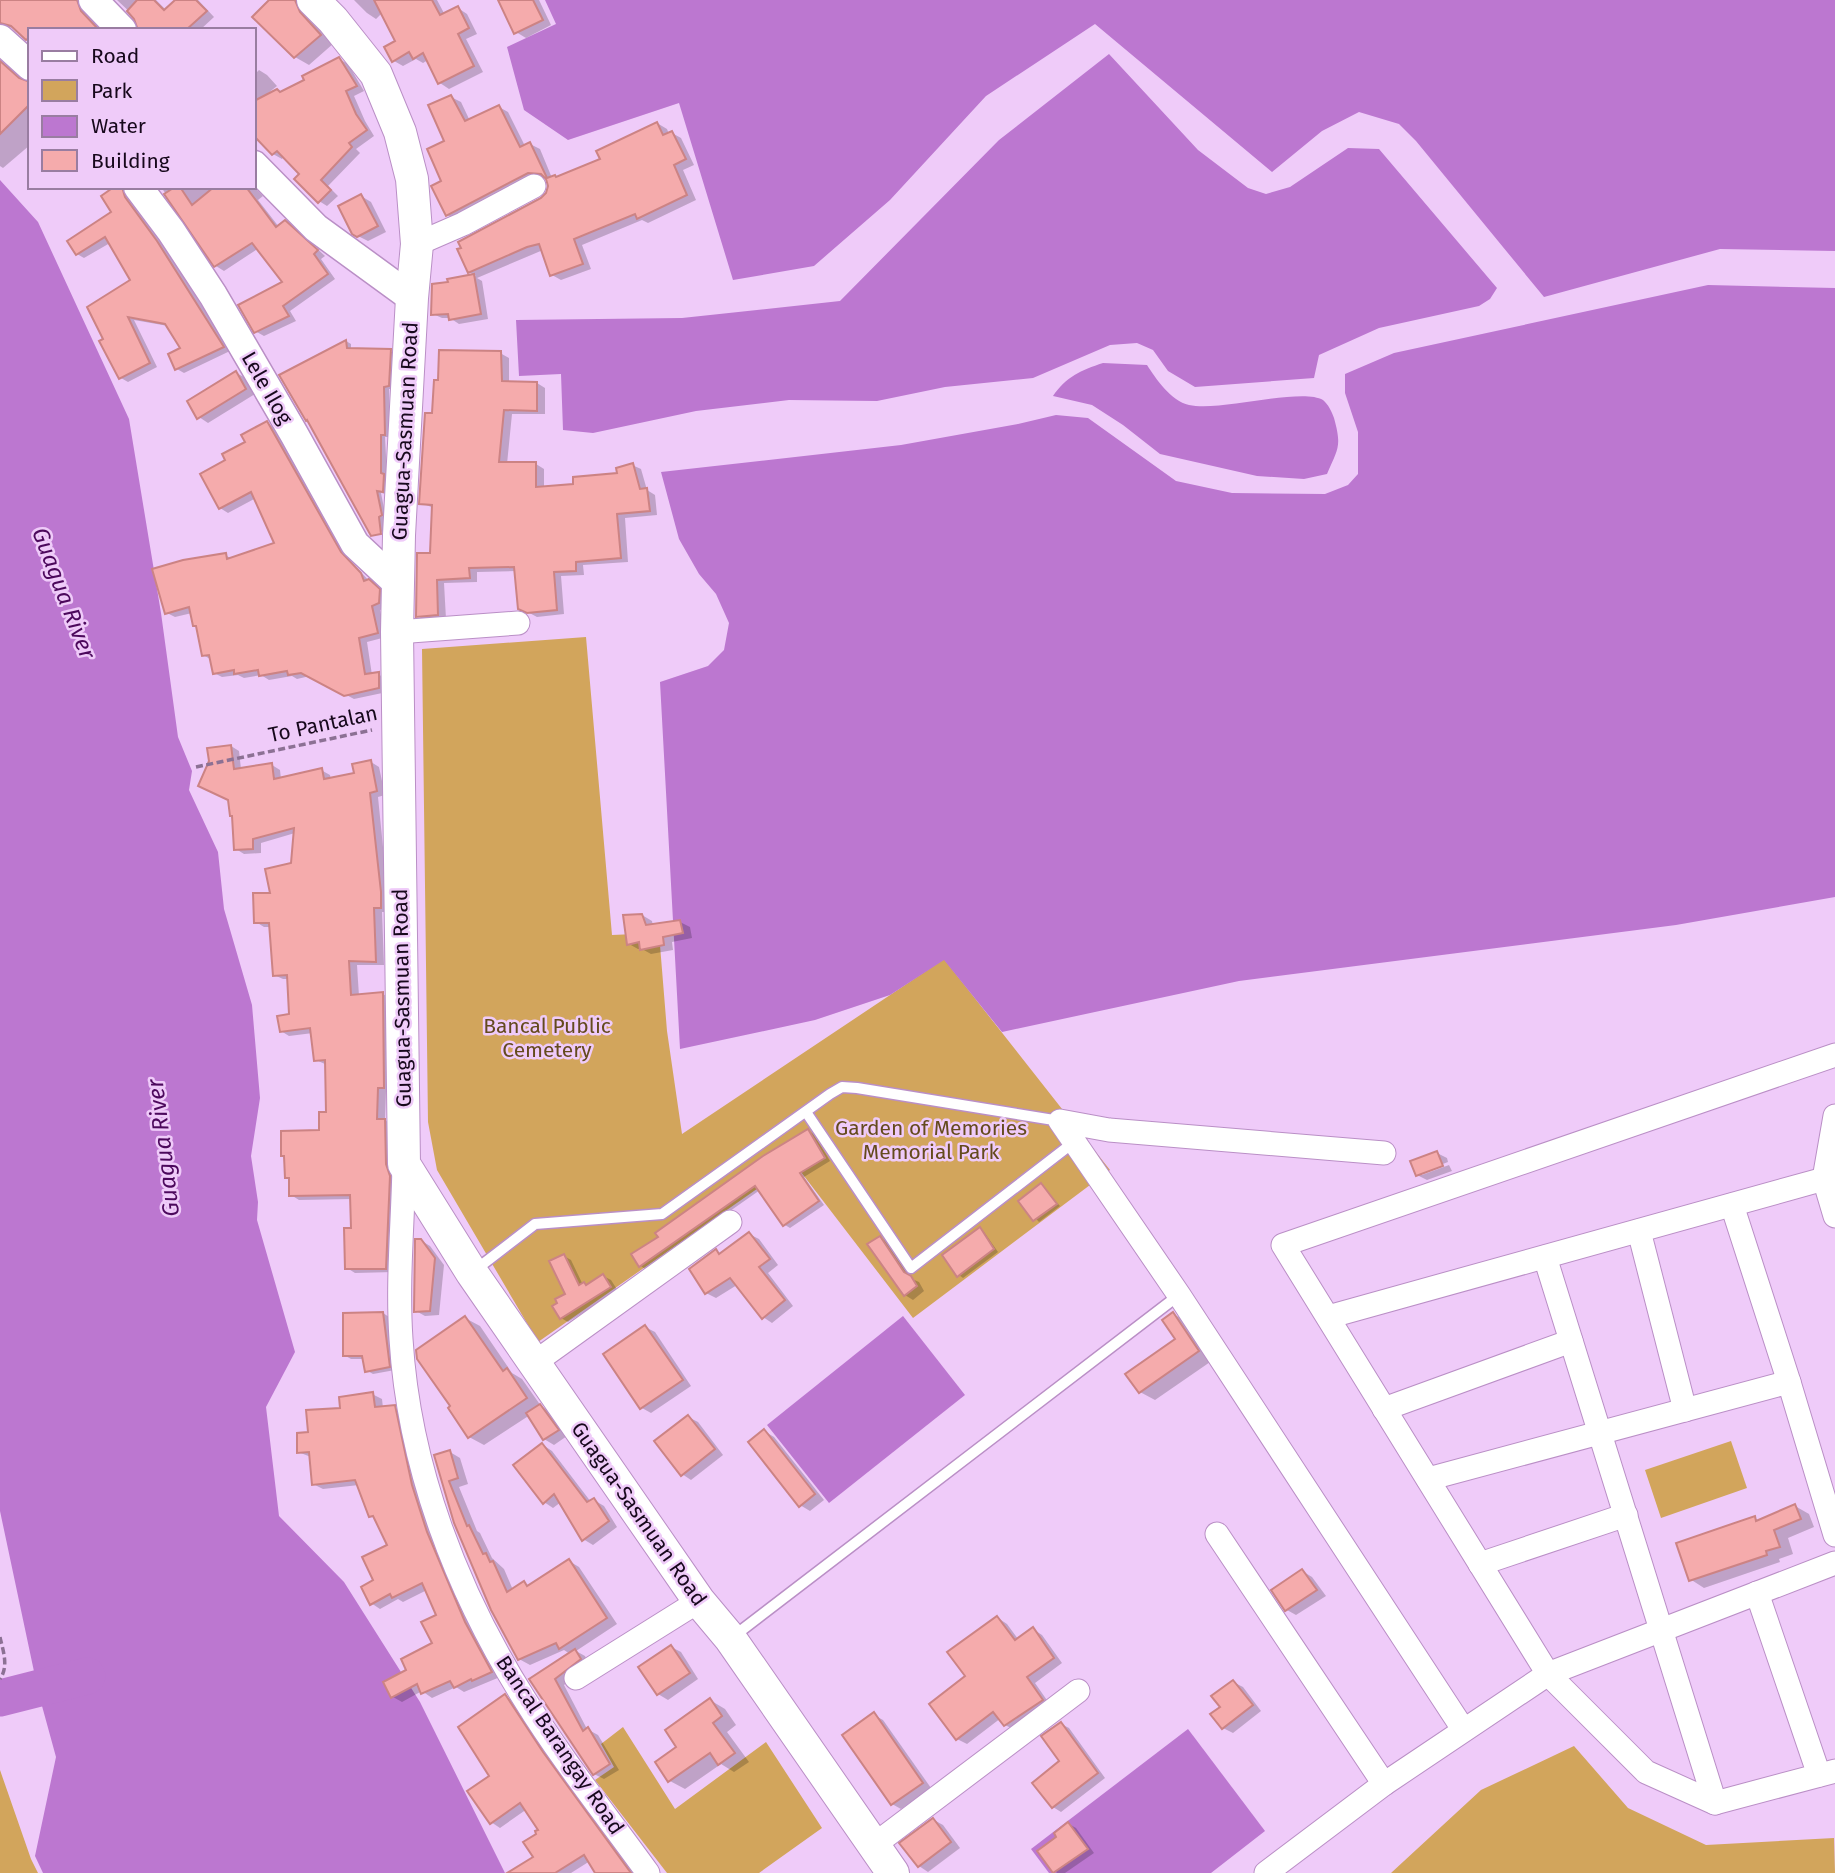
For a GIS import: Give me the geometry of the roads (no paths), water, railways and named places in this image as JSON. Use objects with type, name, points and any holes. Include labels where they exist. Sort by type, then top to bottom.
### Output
[{"type":"main road","name":"Guagua-Sasmuan Road","points":[[313,0],[333,20],[376,74],[400,132],[412,179],[417,244],[412,298],[397,632],[404,1164],[472,1273],[534,1363],[893,1873]]},
{"type":"street","points":[[93,0],[120,28]]},
{"type":"street","points":[[0,38],[28,64]]},
{"type":"street","points":[[256,167],[316,228],[412,298]]},
{"type":"street","points":[[417,244],[463,224],[534,186]]},
{"type":"street","name":"Lele Ilog","points":[[140,189],[213,295],[295,434],[355,544],[398,584]]},
{"type":"street","points":[[397,632],[518,623]]},
{"type":"street","points":[[1757,1593],[1827,1773],[1715,1802],[1646,1772],[1548,1674],[1283,1245],[1835,1055]]},
{"type":"street","points":[[1835,1116],[1824,1179],[1835,1216]]},
{"type":"street","points":[[1060,1121],[1107,1187],[1463,1729]]},
{"type":"street","points":[[1060,1121],[1109,1130],[1384,1153]]},
{"type":"street","name":"Bancal Barangay Road","points":[[404,1164],[401,1340],[410,1416],[426,1491],[475,1611],[497,1654],[526,1703],[648,1873]]},
{"type":"street","points":[[1328,1317],[1824,1179]]},
{"type":"street","points":[[1732,1205],[1835,1535]]},
{"type":"street","points":[[534,1363],[730,1222]]},
{"type":"street","points":[[1639,1231],[1685,1410]]},
{"type":"street","points":[[1545,1257],[1715,1802]]},
{"type":"street","points":[[1384,1409],[1572,1341]]},
{"type":"street","points":[[1428,1479],[1789,1382]]},
{"type":"street","points":[[1480,1564],[1626,1515]]},
{"type":"street","points":[[1217,1534],[1384,1784]]},
{"type":"street","points":[[1266,1873],[1384,1784],[1548,1674],[1835,1563]]},
{"type":"street","points":[[576,1678],[699,1601]]},
{"type":"street","points":[[874,1845],[1078,1691]]},
{"type":"lane","points":[[472,1273],[535,1224],[662,1214],[842,1087],[1060,1121]]},
{"type":"lane","points":[[806,1112],[911,1268],[1074,1142]]},
{"type":"lane","points":[[730,1638],[1179,1296]]},
{"type":"water","points":[[545,0],[1835,0],[1835,251],[1720,249],[1544,297],[1416,141],[1399,124],[1359,112],[1322,131],[1272,172],[1095,24],[986,96],[890,200],[814,266],[733,280],[679,103],[568,140],[524,110],[507,47],[556,24]]},
{"type":"water","points":[[1109,54],[1198,150],[1248,188],[1266,194],[1290,187],[1348,148],[1379,149],[1497,288],[1490,299],[1479,306],[1379,328],[1319,355],[1314,378],[1195,387],[1168,371],[1153,350],[1137,343],[1110,345],[1033,378],[945,387],[877,401],[789,400],[696,411],[593,433],[563,430],[561,374],[519,376],[516,320],[682,318],[840,301],[999,140]]},
{"type":"water","name":"Guagua River","points":[[0,180],[38,222],[129,419],[178,737],[192,771],[189,790],[218,852],[224,909],[252,1005],[260,1098],[251,1156],[258,1202],[257,1220],[295,1352],[266,1407],[279,1516],[344,1582],[420,1702],[505,1873],[43,1873],[35,1856],[56,1757],[39,1695],[0,1511]]},
{"type":"water","points":[[1708,285],[1835,288],[1835,897],[1676,925],[1239,981],[1002,1032],[944,960],[890,995],[815,1020],[680,1049],[660,682],[708,666],[724,650],[729,623],[716,594],[699,574],[679,539],[661,472],[901,445],[1056,415],[1088,418],[1176,481],[1232,493],[1325,494],[1348,485],[1358,474],[1358,432],[1345,393],[1345,374],[1394,353]]},
{"type":"water","points":[[1103,363],[1147,365],[1170,394],[1189,405],[1220,405],[1297,396],[1323,400],[1333,416],[1338,442],[1327,474],[1304,479],[1257,476],[1160,454],[1092,405],[1053,396],[1075,375]]},
{"type":"water","points":[[903,1316],[965,1395],[829,1503],[767,1425]]},
{"type":"water","points":[[1188,1729],[1265,1831],[1211,1873],[1049,1873],[1031,1849]]},
{"type":"waterway","points":[[0,1698],[87,1676]]},
{"type":"park label","name":"Bancal Public Cemetery","points":[[547,1038]]},
{"type":"park label","name":"Garden of Memories Memorial Park","points":[[931,1140]]}]
